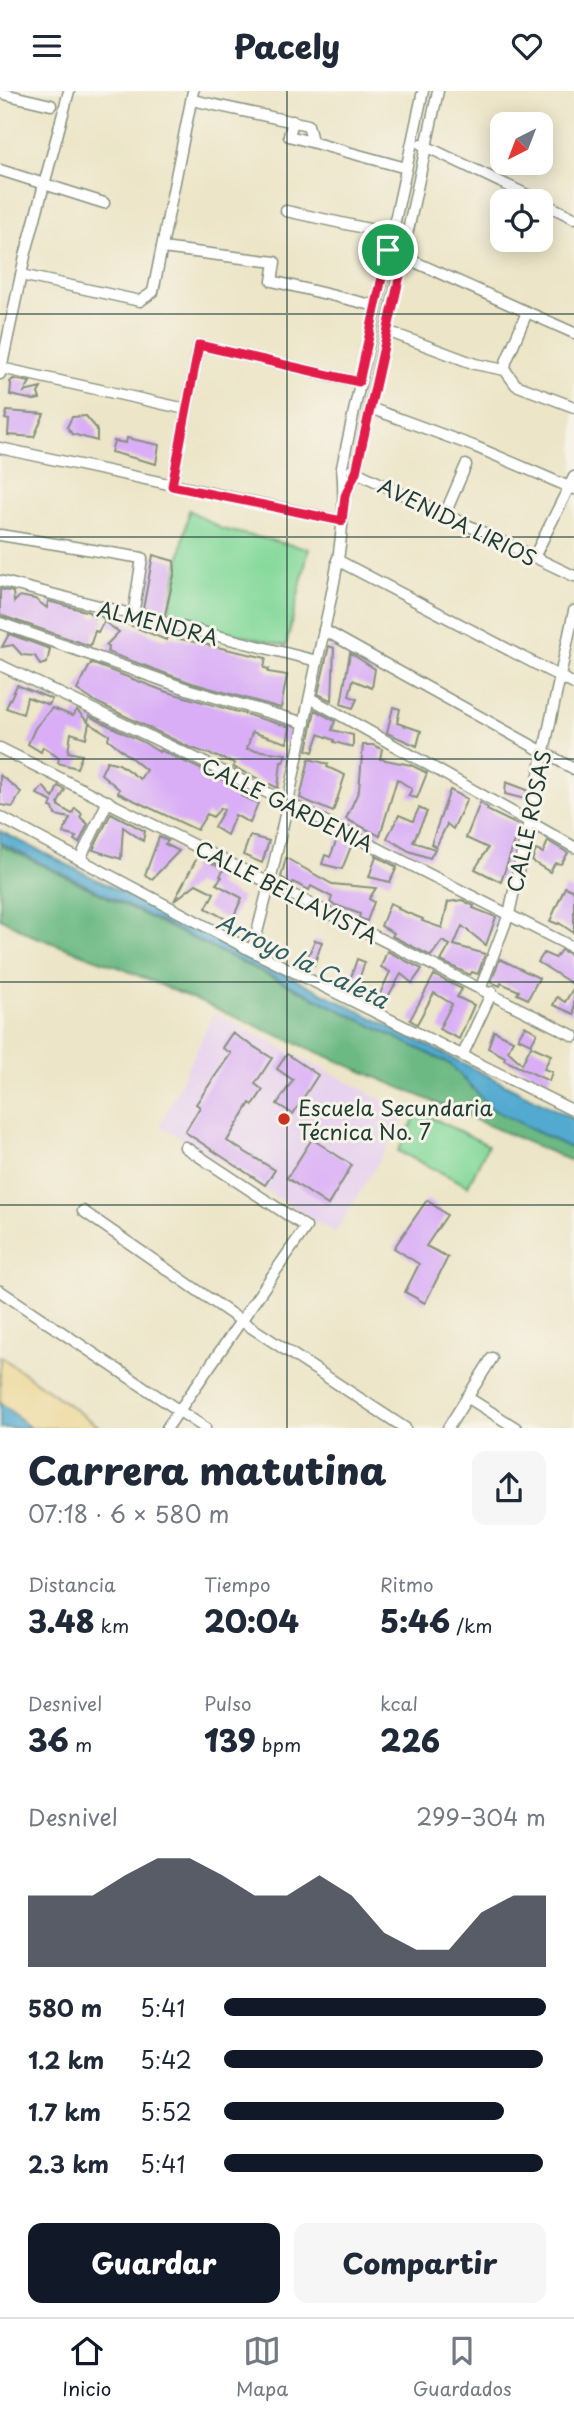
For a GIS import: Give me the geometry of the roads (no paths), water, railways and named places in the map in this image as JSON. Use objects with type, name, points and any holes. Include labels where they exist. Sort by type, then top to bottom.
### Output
[{"type":"street","points":[[69,91],[3,342],[1,371],[186,409]]},
{"type":"street","points":[[252,951],[270,885],[324,629],[345,496],[342,467],[423,91]]},
{"type":"street","points":[[345,496],[356,472],[438,91]]},
{"type":"street","points":[[0,93],[51,105]]},
{"type":"street","points":[[21,275],[140,301],[153,292],[193,95],[293,121],[289,136],[406,168]]},
{"type":"street","points":[[412,140],[515,189]]},
{"type":"street","points":[[0,170],[104,203]]},
{"type":"street","points":[[553,208],[574,218]]},
{"type":"street","points":[[285,211],[392,234]]},
{"type":"street","points":[[162,248],[275,262],[272,281],[376,306]]},
{"type":"street","points":[[388,250],[574,333]]},
{"type":"street","points":[[527,312],[505,370],[516,385],[574,407]]},
{"type":"street","points":[[387,331],[475,364],[505,370]]},
{"type":"street","points":[[172,486],[199,345],[359,382]]},
{"type":"street","points":[[370,408],[572,484],[534,557]]},
{"type":"street","points":[[0,448],[342,521]]},
{"type":"street","points":[[445,514],[466,465]]},
{"type":"street","name":"AVENIDA LIRIOS","points":[[342,467],[574,576]]},
{"type":"street","points":[[0,535],[142,558],[133,616]]},
{"type":"street","points":[[337,560],[574,684]]},
{"type":"street","name":"ALMENDRA","points":[[0,581],[317,661]]},
{"type":"street","name":"CALLE ROSAS","points":[[463,1054],[509,914],[574,611]]},
{"type":"street","points":[[0,623],[190,690],[305,723]]},
{"type":"street","points":[[324,629],[574,769]]},
{"type":"street","name":"CALLE GARDENIA","points":[[0,665],[288,802],[574,948]]},
{"type":"street","points":[[310,698],[574,847]]},
{"type":"street","name":"CALLE BELLAVISTA","points":[[0,748],[220,856],[270,885],[574,1036]]},
{"type":"street","points":[[80,859],[108,801]]},
{"type":"street","points":[[0,817],[252,951],[574,1111]]},
{"type":"street","points":[[167,1428],[306,1227],[186,1147]]},
{"type":"street","points":[[83,1210],[240,1320],[405,1428]]},
{"type":"street","points":[[0,1291],[205,1428]]},
{"type":"street","points":[[448,1428],[492,1358]]},
{"type":"street","points":[[467,1397],[516,1428]]},
{"type":"water","points":[[0,831],[574,1119],[574,1150],[492,1109],[450,1064],[0,843]]},
{"type":"water","points":[[0,1402],[30,1428],[0,1428]]},
{"type":"place","name":"Escuela Secundaria Técnica No. 7","points":[[284,1119]]},
{"type":"water label","name":"Arroyo la Caleta","points":[[303,960]]}]
